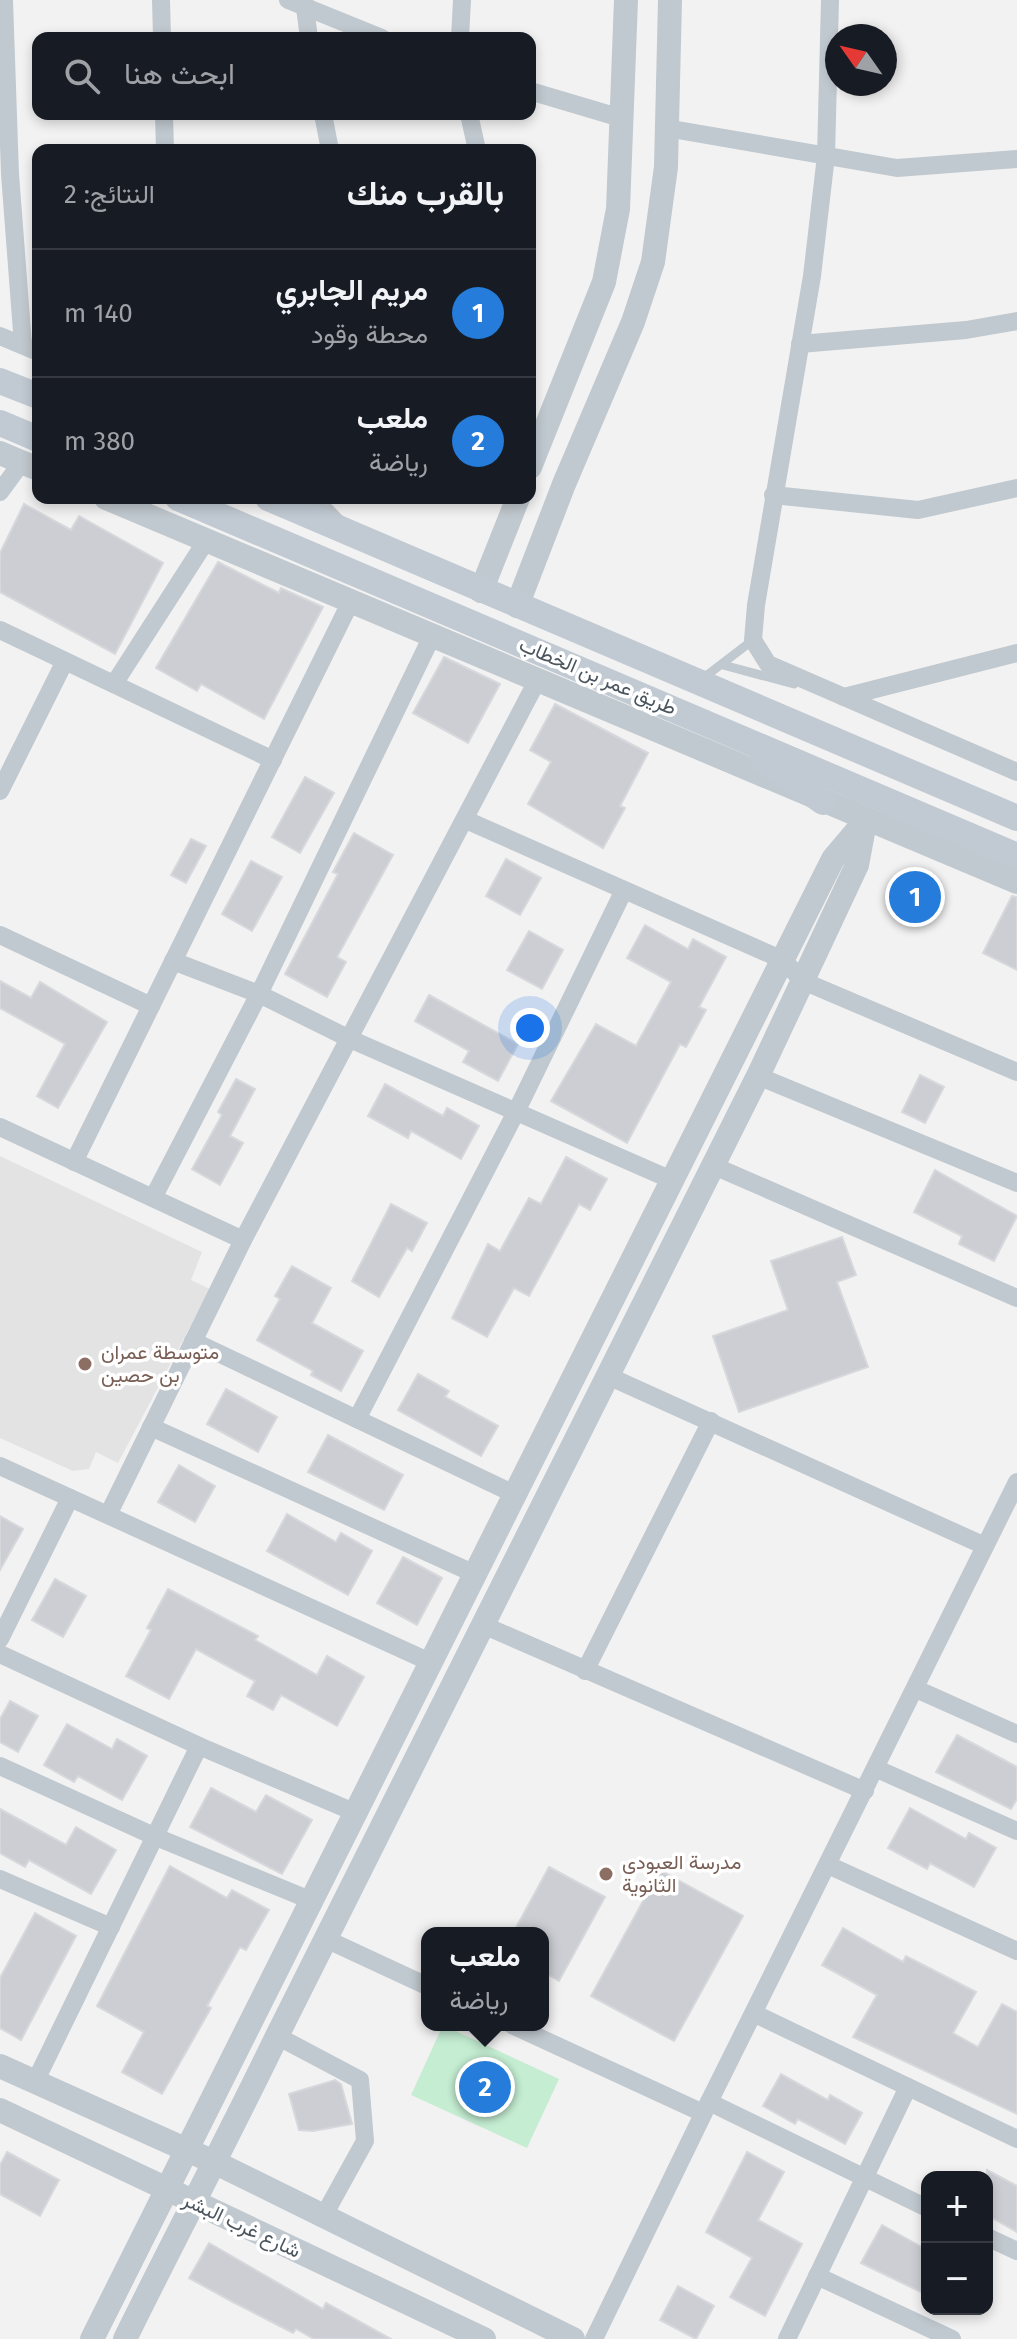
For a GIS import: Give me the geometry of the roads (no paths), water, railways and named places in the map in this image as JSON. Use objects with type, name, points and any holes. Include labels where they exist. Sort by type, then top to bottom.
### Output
[{"type":"main road","points":[[0,381],[32,394]]},
{"type":"main road","points":[[0,423],[32,436]]},
{"type":"main road","name":"طريق عمر بن الخطاب","points":[[192,504],[1017,856]]},
{"type":"main road","name":"طريق عمر بن الخطاب","points":[[282,504],[1017,818]]},
{"type":"main road","points":[[721,729],[823,802]]},
{"type":"street","points":[[4,0],[5,172],[30,349]]},
{"type":"street","points":[[161,0],[162,32]]},
{"type":"street","points":[[460,32],[462,0]]},
{"type":"street","points":[[536,452],[604,282],[618,209],[626,0]]},
{"type":"street","points":[[517,606],[564,484],[633,322],[653,262],[666,167],[670,0]]},
{"type":"street","points":[[830,0],[826,156],[753,640],[768,664],[1017,772]]},
{"type":"street","points":[[299,2],[307,32]]},
{"type":"street","points":[[299,2],[368,32]]},
{"type":"street","points":[[536,93],[621,118]]},
{"type":"street","points":[[164,120],[165,144]]},
{"type":"street","points":[[324,120],[329,144]]},
{"type":"street","points":[[470,120],[476,144]]},
{"type":"street","points":[[666,128],[897,168],[1017,159]]},
{"type":"street","points":[[800,344],[966,330],[1017,321]]},
{"type":"street","points":[[0,336],[30,349]]},
{"type":"street","points":[[0,492],[20,461]]},
{"type":"street","points":[[773,495],[918,510],[1017,488]]},
{"type":"street","points":[[120,504],[1017,882]]},
{"type":"street","points":[[319,504],[344,531]]},
{"type":"street","points":[[481,591],[516,504]]},
{"type":"street","points":[[114,684],[206,541]]},
{"type":"street","points":[[74,1162],[351,601]]},
{"type":"street","points":[[0,630],[273,760]]},
{"type":"street","points":[[153,1198],[259,994],[432,636]]},
{"type":"street","points":[[844,697],[1017,653]]},
{"type":"street","points":[[0,791],[65,661]]},
{"type":"street","points":[[108,1515],[243,1240],[538,679]]},
{"type":"street","points":[[466,820],[783,960],[803,981],[1017,1072]]},
{"type":"street","points":[[92,2339],[833,859],[866,820]]},
{"type":"street","points":[[125,2339],[328,1940],[758,1076],[857,865],[866,820]]},
{"type":"street","points":[[357,1419],[516,1112],[624,890]]},
{"type":"street","points":[[0,935],[151,1006]]},
{"type":"street","points":[[173,961],[259,994],[350,1039],[674,1181]]},
{"type":"street","points":[[758,1076],[1017,1183]]},
{"type":"street","points":[[0,1127],[243,1240]]},
{"type":"street","points":[[714,1166],[1017,1298]]},
{"type":"street","points":[[193,1341],[514,1494]]},
{"type":"street","points":[[608,1376],[985,1546]]},
{"type":"street","points":[[585,1671],[711,1421]]},
{"type":"street","points":[[151,1427],[475,1574]]},
{"type":"street","points":[[0,1466],[430,1662]]},
{"type":"street","points":[[594,2339],[1017,1482]]},
{"type":"street","points":[[0,1639],[70,1498]]},
{"type":"street","points":[[483,1625],[865,1791]]},
{"type":"street","points":[[0,1654],[199,1746],[354,1812]]},
{"type":"street","points":[[916,1689],[1017,1734]]},
{"type":"street","points":[[35,2082],[199,1746]]},
{"type":"street","points":[[0,1766],[156,1837],[310,1900]]},
{"type":"street","points":[[877,1769],[1017,1831]]},
{"type":"street","points":[[828,1865],[1017,1951]]},
{"type":"street","points":[[0,1879],[111,1927]]},
{"type":"street","points":[[328,1940],[421,1983]]},
{"type":"street","points":[[755,2014],[1017,2139]]},
{"type":"street","points":[[526,2031],[921,2205]]},
{"type":"street","points":[[277,2036],[360,2080],[365,2141],[323,2217]]},
{"type":"street","points":[[0,2066],[216,2163],[573,2339]]},
{"type":"street","points":[[787,2339],[908,2087]]},
{"type":"street","name":"شارع غرب البشر","points":[[0,2110],[484,2339]]},
{"type":"street","points":[[993,2240],[1017,2251]]},
{"type":"street","points":[[817,2276],[952,2339]]},
{"type":"lane","points":[[698,682],[753,640]]},
{"type":"lane","points":[[723,665],[844,697]]},
{"type":"place","name":"مريم الجابري","points":[[915,897]]},
{"type":"place","name":"متوسطة عمران بن حصين","points":[[85,1364]]},
{"type":"place","name":"مدرسة العبودي الثانوية","points":[[606,1874]]},
{"type":"place","name":"ملعب","points":[[485,2087]]}]
